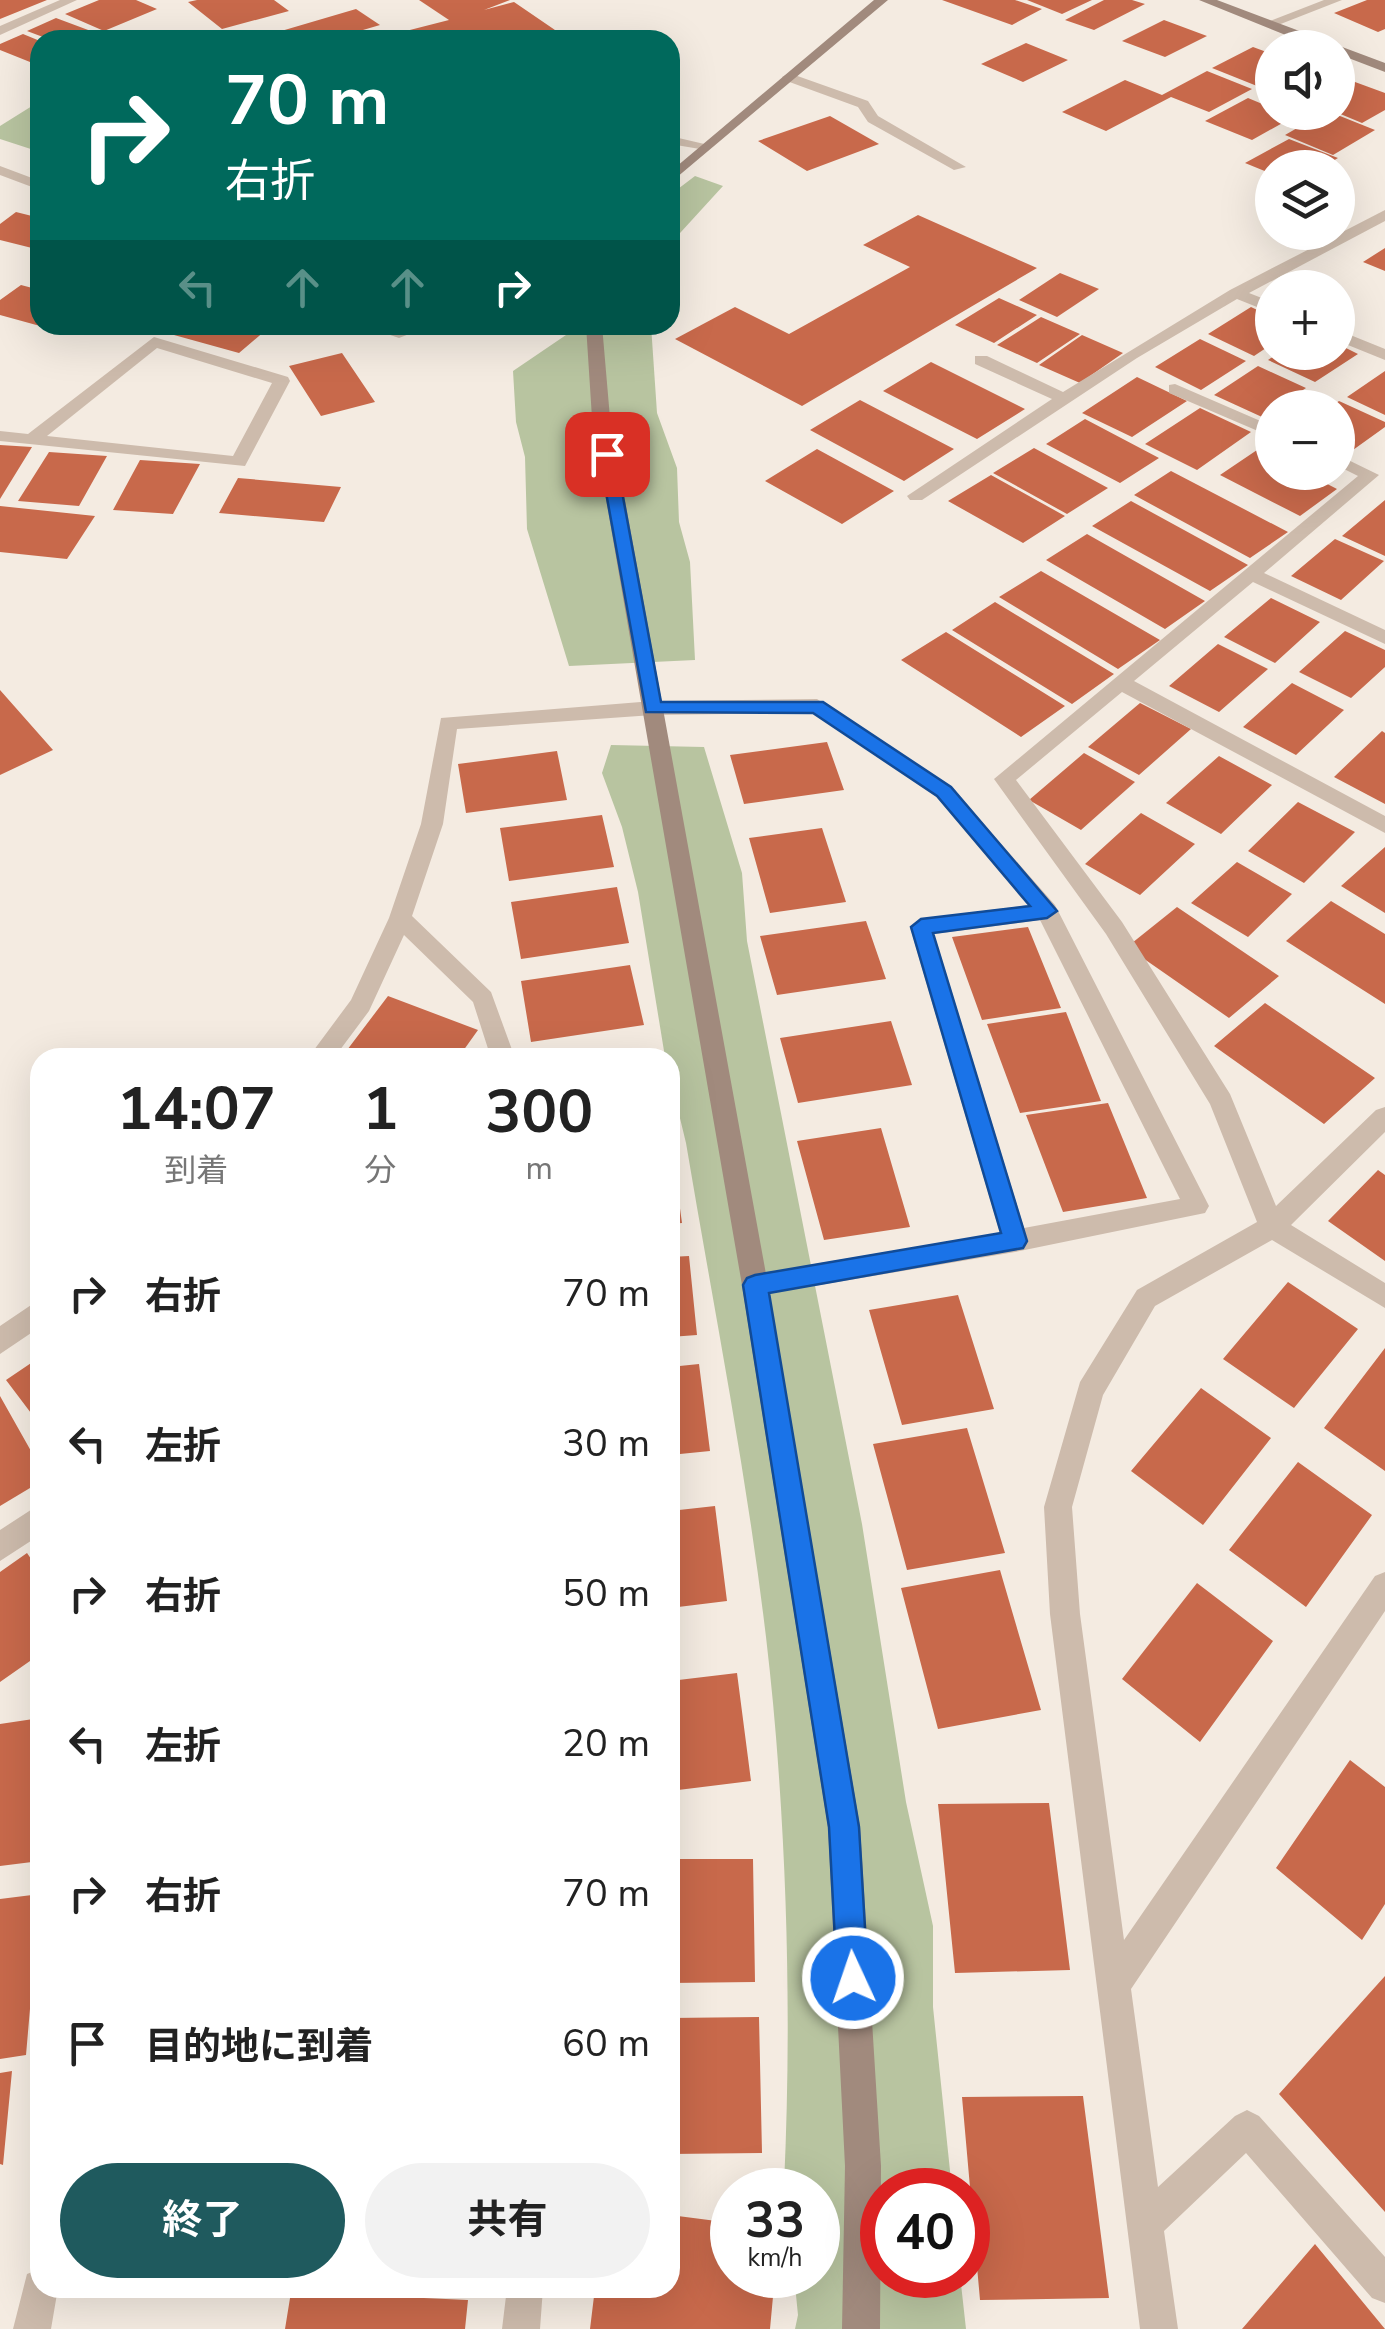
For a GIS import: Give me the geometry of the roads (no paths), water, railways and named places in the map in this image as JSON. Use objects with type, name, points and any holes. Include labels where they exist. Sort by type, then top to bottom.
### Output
[{"type":"street","points":[[0,31],[71,0]]},
{"type":"street","points":[[680,170],[882,0]]},
{"type":"street","points":[[1206,0],[1284,30]]},
{"type":"street","points":[[1268,24],[1336,0]]},
{"type":"street","points":[[1355,57],[1385,68]]},
{"type":"street","points":[[788,78],[863,104],[873,119],[960,167]]},
{"type":"street","points":[[680,142],[706,146]]},
{"type":"street","points":[[0,170],[30,182]]},
{"type":"street","points":[[916,496],[1236,293],[1385,215]]},
{"type":"street","points":[[1236,293],[1255,301]]},
{"type":"street","points":[[595,335],[600,418],[755,1285],[844,1827],[863,2166],[861,2329]]},
{"type":"street","points":[[0,436],[239,462],[282,381],[154,342],[32,439]]},
{"type":"street","points":[[1355,343],[1385,356]]},
{"type":"street","points":[[981,360],[1065,399]]},
{"type":"street","points":[[1175,389],[1255,424]]},
{"type":"street","points":[[1355,465],[1380,473]]},
{"type":"street","points":[[1380,473],[1004,779],[1114,928],[1222,1101],[1272,1227],[1385,1297]]},
{"type":"street","points":[[1254,575],[1385,638]]},
{"type":"street","points":[[1123,684],[1385,825]]},
{"type":"street","points":[[328,1048],[361,1006],[400,918],[432,824],[448,723],[652,708],[817,706],[944,792],[1047,911],[1196,1206],[755,1285]]},
{"type":"street","points":[[1015,1241],[921,927],[1047,911]]},
{"type":"street","points":[[400,918],[482,998],[500,1048]]},
{"type":"street","points":[[1158,2329],[1065,1614],[1058,1507],[1090,1391],[1146,1298],[1272,1227],[1385,1116]]},
{"type":"street","points":[[0,1342],[30,1319]]},
{"type":"street","points":[[0,1547],[30,1525]]},
{"type":"street","points":[[1113,1986],[1385,1586]]},
{"type":"street","points":[[1144,2224],[1247,2128],[1385,2285]]},
{"type":"street","points":[[32,2329],[38,2298]]},
{"type":"street","points":[[522,2329],[524,2298]]}]
